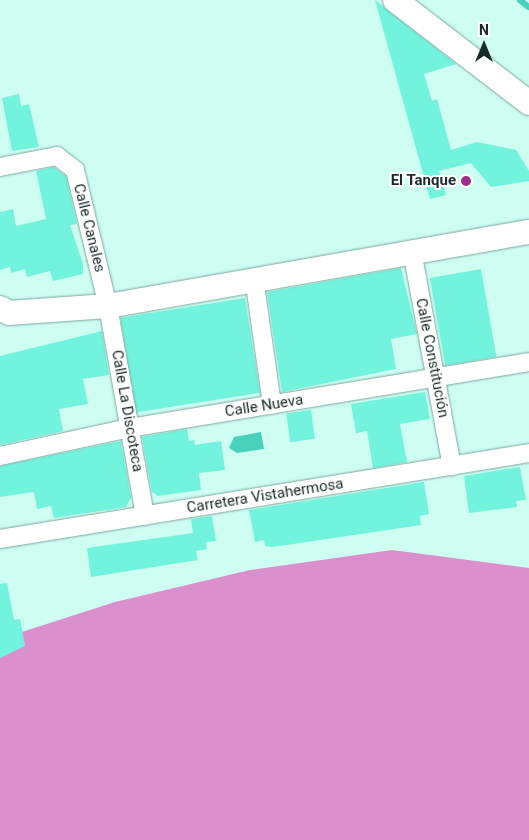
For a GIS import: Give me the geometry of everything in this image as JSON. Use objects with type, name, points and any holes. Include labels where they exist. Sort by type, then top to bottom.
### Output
[{"type":"main road","points":[[395,0],[529,103]]},
{"type":"main road","points":[[3,314],[108,306],[254,278],[529,232]]},
{"type":"street","name":"Calle Canales","points":[[0,167],[57,156],[75,170],[108,306]]},
{"type":"street","name":"Calle Constitución","points":[[412,251],[452,466]]},
{"type":"street","points":[[254,278],[272,405]]},
{"type":"street","name":"Calle La Discoteca","points":[[108,306],[145,516]]},
{"type":"street","name":"Calle Nueva","points":[[0,456],[130,428],[529,362]]},
{"type":"street","name":"Carretera Vistahermosa","points":[[0,539],[529,453]]},
{"type":"shaded area","points":[[261,432],[264,449],[237,453],[229,448],[234,437]]},
{"type":"shaded area","points":[[392,550],[529,568],[529,840],[0,840],[0,639],[115,602],[250,570]]},
{"type":"building","points":[[375,0],[456,64],[424,74],[432,101],[437,99],[451,150],[477,142],[516,150],[529,171],[529,181],[491,187],[471,163],[439,171],[446,195],[430,199]]},
{"type":"building","points":[[19,94],[21,106],[29,104],[39,147],[12,151],[2,98]]},
{"type":"building","points":[[54,167],[66,176],[77,224],[70,225],[83,264],[83,274],[53,281],[50,271],[27,277],[25,269],[11,273],[10,267],[0,270],[0,212],[13,209],[16,226],[46,219],[36,171]]},
{"type":"building","points":[[401,268],[417,334],[391,339],[396,369],[282,392],[267,292]]},
{"type":"building","points":[[481,269],[496,357],[445,366],[430,278]]},
{"type":"building","points":[[245,298],[260,393],[136,413],[121,318]]},
{"type":"building","points":[[102,331],[109,375],[83,379],[88,404],[59,409],[63,431],[0,445],[0,356]]},
{"type":"building","points":[[425,392],[430,419],[400,424],[407,462],[373,468],[367,431],[356,433],[351,404]]},
{"type":"building","points":[[311,410],[315,439],[290,442],[286,413]]},
{"type":"building","points":[[187,429],[189,441],[194,440],[195,445],[221,441],[225,470],[199,473],[201,490],[158,496],[152,492],[142,437]]},
{"type":"building","points":[[121,441],[131,498],[126,507],[54,518],[51,506],[37,509],[34,492],[0,497],[0,466]]},
{"type":"building","points":[[520,467],[526,500],[516,501],[517,507],[469,513],[464,476]]},
{"type":"building","points":[[424,482],[429,514],[420,516],[421,525],[273,547],[265,546],[264,540],[255,542],[249,510]]},
{"type":"building","points":[[212,516],[216,541],[206,542],[207,549],[196,551],[198,560],[91,577],[87,548],[193,533],[191,519]]},
{"type":"building","points":[[7,583],[14,620],[20,619],[25,646],[0,658],[0,584]]},
{"type":"waterway","points":[[520,0],[529,7]]},
{"type":"place","name":"El Tanque","points":[[466,181]]}]
